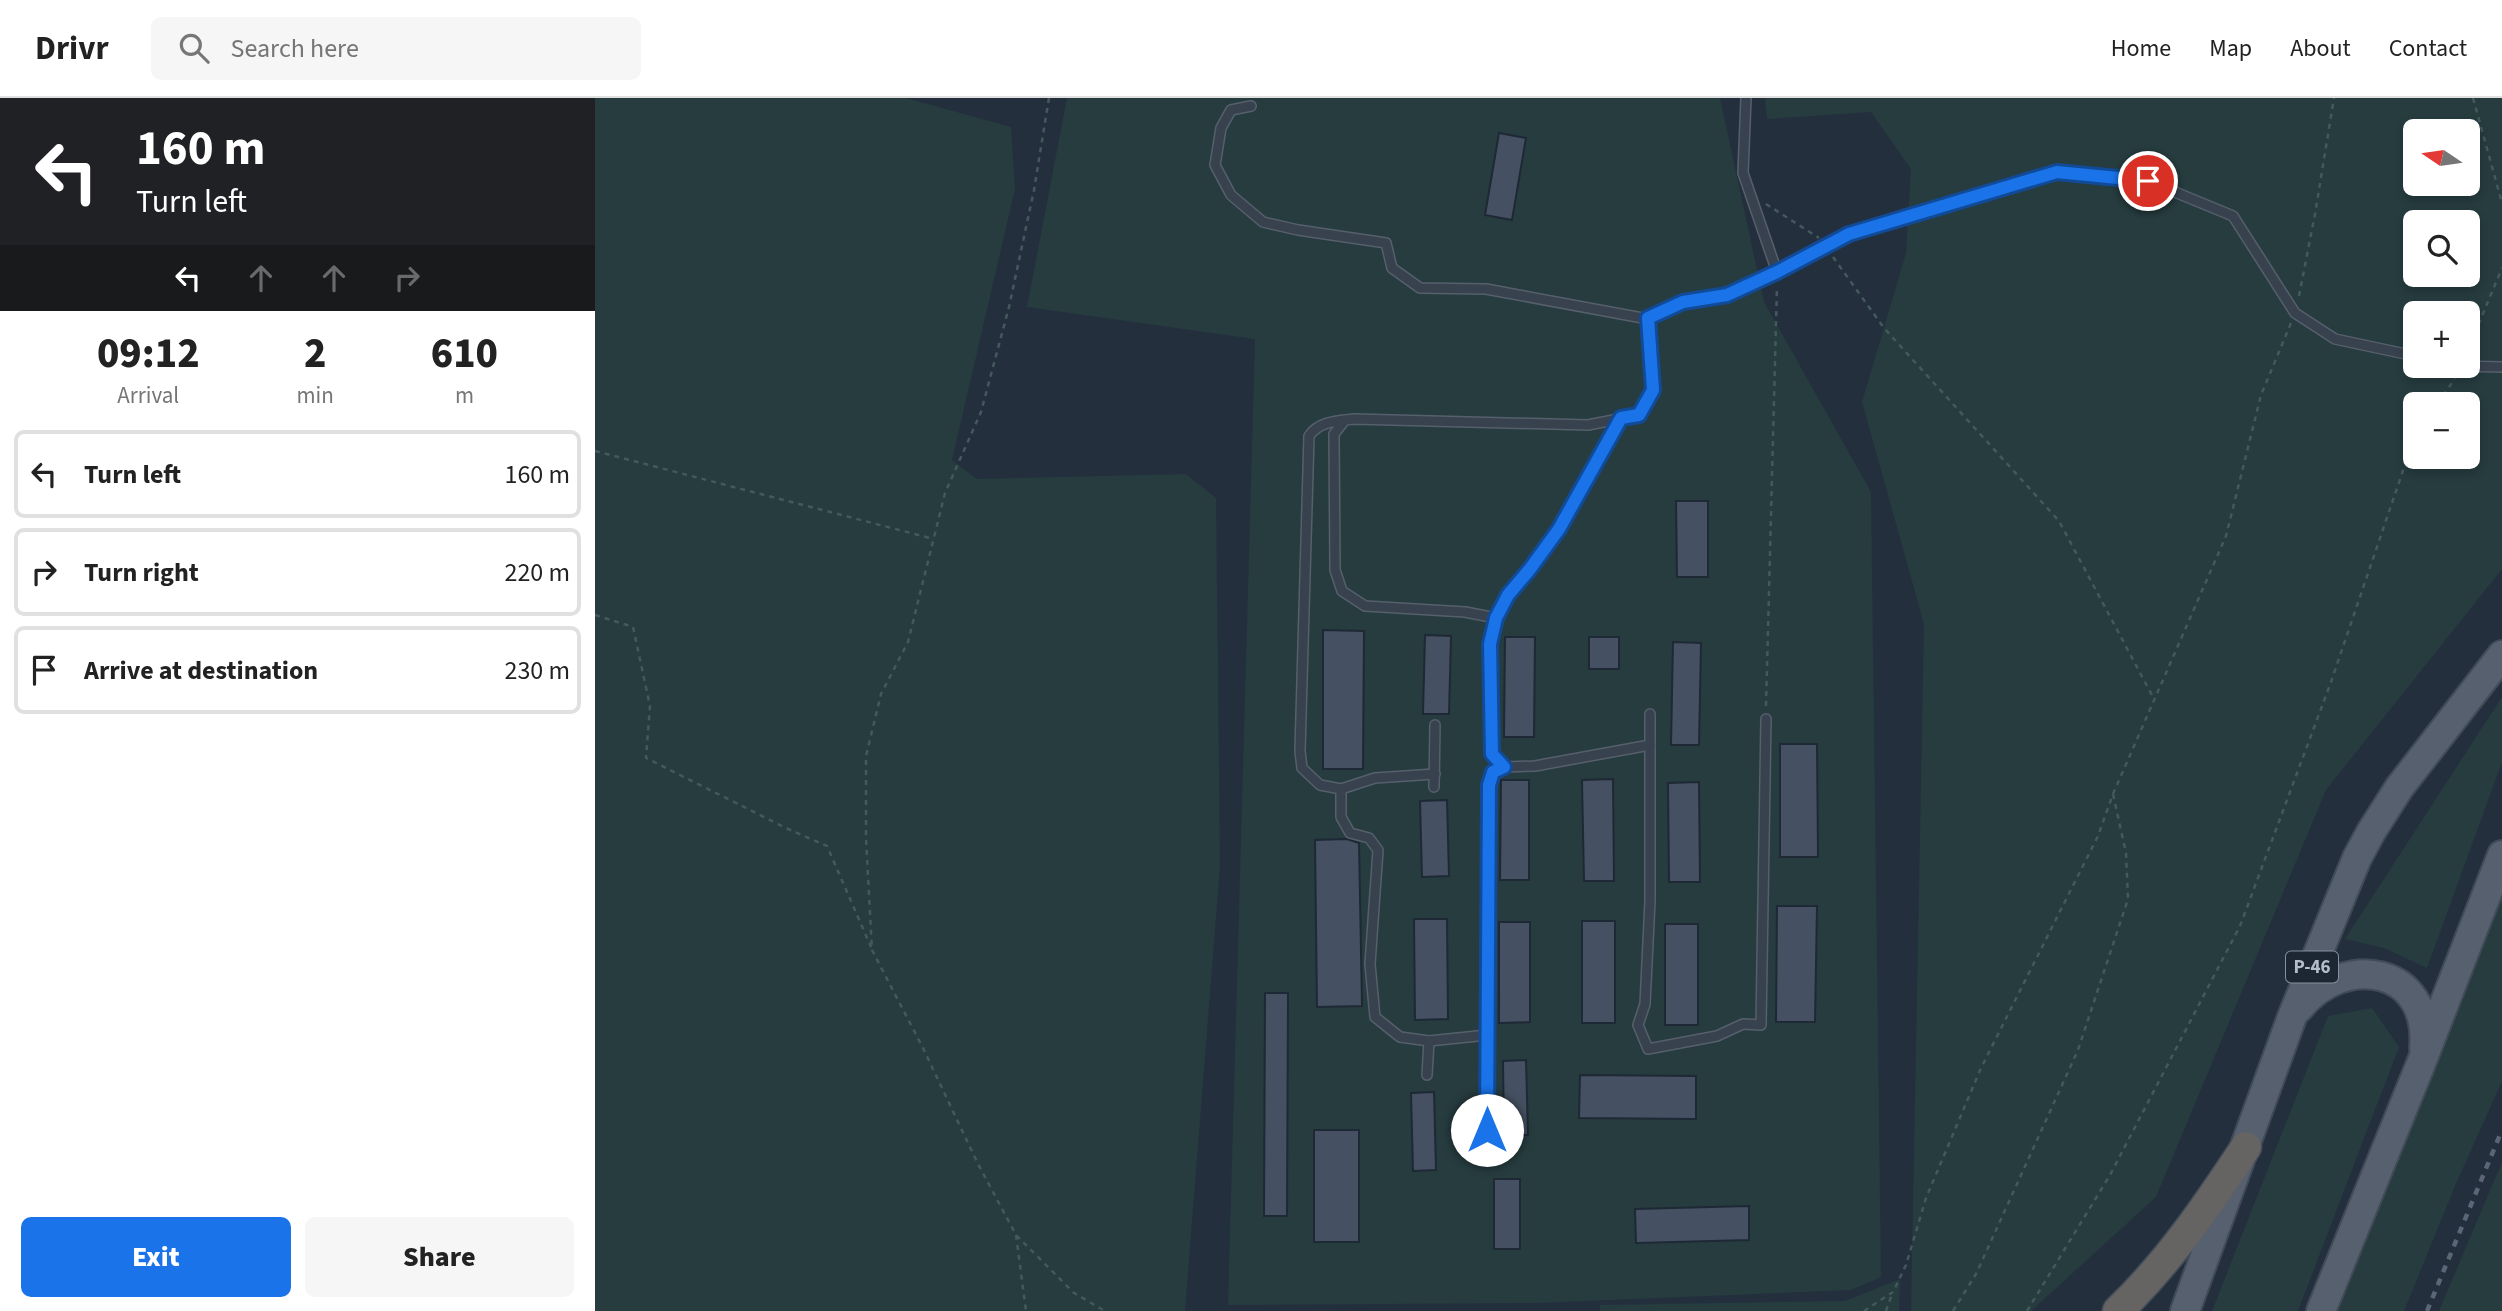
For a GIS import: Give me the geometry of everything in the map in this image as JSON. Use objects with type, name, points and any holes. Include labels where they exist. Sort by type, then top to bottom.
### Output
[{"type":"highway","points":[[2118,1311],[2142,1288],[2173,1251],[2246,1147]]},
{"type":"main road","name":"Р-46","points":[[2185,1311],[2292,1017],[2343,891],[2371,832],[2399,788],[2502,655]]},
{"type":"main road","points":[[2321,1311],[2502,855]]},
{"type":"main road","points":[[2292,1017],[2318,989],[2340,977],[2366,974],[2388,978],[2406,988],[2424,1017],[2422,1061]]},
{"type":"lane","points":[[1746,98],[1743,173],[1777,272]]},
{"type":"lane","points":[[1251,106],[1231,110],[1220,128],[1216,165],[1231,195],[1262,222],[1385,243],[1392,268],[1420,288],[1486,289],[1648,318],[1683,302],[1727,295],[1849,234],[2057,172],[2148,181],[2233,216],[2295,313],[2335,339],[2403,353]]},
{"type":"lane","points":[[1435,774],[1375,778],[1341,789],[1320,785],[1303,768],[1300,751],[1310,436],[1315,427],[1345,420],[1588,425],[1639,415],[1653,390],[1648,318]]},
{"type":"lane","points":[[2480,366],[2502,367]]},
{"type":"lane","points":[[1504,767],[1492,754],[1490,644],[1496,618],[1508,595],[1559,529],[1621,418]]},
{"type":"lane","points":[[1345,420],[1334,434],[1335,570],[1342,591],[1365,606],[1465,612],[1496,618]]},
{"type":"lane","points":[[1650,713],[1650,901],[1646,1004],[1638,1025],[1648,1049],[1717,1036],[1743,1024],[1761,1025],[1766,719]]},
{"type":"lane","points":[[1434,787],[1435,725]]},
{"type":"lane","points":[[1497,1147],[1487,1130],[1489,785],[1493,772],[1504,767],[1535,766],[1650,745]]},
{"type":"lane","points":[[1341,789],[1341,817],[1350,832],[1369,838],[1378,850],[1370,964],[1375,1017],[1400,1037],[1429,1041],[1487,1035]]},
{"type":"lane","points":[[1427,1075],[1429,1041]]},
{"type":"path","points":[[872,950],[866,839],[866,756],[881,694],[908,642],[945,493],[981,412],[1009,307],[1034,190],[1049,98]]},
{"type":"path","points":[[1886,1311],[1906,1265],[1926,1198],[1981,1068],[2098,836],[2113,794],[2226,536],[2261,395],[2295,313],[2334,98]]},
{"type":"path","points":[[2473,98],[2502,203]]},
{"type":"path","points":[[1750,193],[1819,238],[1884,328],[2059,521],[2154,699]]},
{"type":"path","points":[[2480,321],[2502,268]]},
{"type":"path","points":[[1766,735],[1777,272]]},
{"type":"path","points":[[595,451],[934,540]]},
{"type":"path","points":[[2027,1311],[2110,1175],[2240,926],[2331,682],[2404,469]]},
{"type":"path","points":[[595,615],[633,627],[650,706],[646,758],[827,846],[872,950],[1016,1235],[1074,1293],[1105,1311]]},
{"type":"path","points":[[1953,1311],[1976,1274],[2078,1050],[2128,900],[2126,853],[2113,794]]},
{"type":"path","points":[[1016,1235],[1026,1311]]},
{"type":"path","points":[[1864,1311],[1893,1292]]},
{"type":"green space","points":[[595,98],[906,98],[1011,127],[1015,189],[952,460],[977,479],[1186,474],[1216,498],[1220,866],[1185,1311],[595,1311]]},
{"type":"green space","points":[[1067,98],[1720,98],[1764,302],[1871,492],[1881,1277],[1851,1290],[1536,1303],[1228,1305],[1255,339],[1027,307]]},
{"type":"green space","points":[[1765,98],[2502,98],[2502,569],[2326,790],[2156,1197],[2031,1311],[1911,1311],[1924,624],[1862,402],[1906,253],[1911,169],[1871,112],[1767,119]]},
{"type":"green space","points":[[2502,697],[2502,762],[2427,968],[2384,948],[2345,939]]},
{"type":"green space","points":[[2502,888],[2502,1081],[2404,1311],[2333,1311]]},
{"type":"green space","points":[[2372,1008],[2399,1047],[2298,1311],[2212,1311],[2328,1016]]},
{"type":"green space","points":[[2502,1162],[2502,1311],[2439,1311]]},
{"type":"green space","points":[[1900,1279],[1899,1311],[1600,1311],[1600,1305],[1845,1301]]},
{"type":"building","points":[[1499,133],[1526,138],[1512,220],[1485,215]]},
{"type":"building","points":[[1676,501],[1708,501],[1708,577],[1677,577]]},
{"type":"building","points":[[1323,630],[1364,631],[1363,769],[1323,769]]},
{"type":"building","points":[[1425,635],[1451,636],[1449,714],[1423,714]]},
{"type":"building","points":[[1505,637],[1535,637],[1534,737],[1504,737]]},
{"type":"building","points":[[1589,637],[1619,637],[1619,669],[1589,669]]},
{"type":"building","points":[[1673,642],[1701,643],[1699,745],[1671,745]]},
{"type":"building","points":[[1780,744],[1817,744],[1818,857],[1780,857]]},
{"type":"building","points":[[1613,779],[1614,881],[1584,881],[1582,780]]},
{"type":"building","points":[[1501,780],[1529,780],[1529,880],[1500,880]]},
{"type":"building","points":[[1699,782],[1700,882],[1669,882],[1668,783]]},
{"type":"building","points":[[1447,800],[1449,876],[1422,877],[1420,801]]},
{"type":"building","points":[[1347,839],[1359,843],[1362,1006],[1317,1007],[1315,840]]},
{"type":"building","points":[[1777,906],[1817,906],[1815,1022],[1776,1022]]},
{"type":"building","points":[[1414,919],[1447,919],[1448,1019],[1415,1020]]},
{"type":"building","points":[[1582,921],[1615,921],[1615,1023],[1582,1023]]},
{"type":"building","points":[[1499,922],[1530,922],[1530,1022],[1499,1023]]},
{"type":"building","points":[[1665,924],[1698,924],[1698,1025],[1665,1025]]},
{"type":"building","points":[[1265,993],[1288,993],[1287,1216],[1264,1216]]},
{"type":"building","points":[[1526,1060],[1528,1135],[1504,1135],[1503,1061]]},
{"type":"building","points":[[1580,1075],[1696,1076],[1696,1119],[1579,1118]]},
{"type":"building","points":[[1434,1092],[1436,1170],[1413,1171],[1411,1093]]},
{"type":"building","points":[[1314,1130],[1359,1130],[1359,1242],[1314,1242]]},
{"type":"building","points":[[1494,1179],[1520,1179],[1520,1249],[1494,1249]]},
{"type":"building","points":[[1749,1206],[1749,1240],[1636,1243],[1635,1209]]},
{"type":"railway","points":[[2427,1311],[2502,1130]]},
{"type":"route","points":[[1487,1130],[1489,785],[1493,772],[1504,767],[1492,754],[1490,644],[1496,618],[1508,595],[1559,529],[1621,418],[1639,415],[1653,390],[1648,318],[1683,302],[1727,295],[1849,234],[2057,172],[2148,181]]}]
